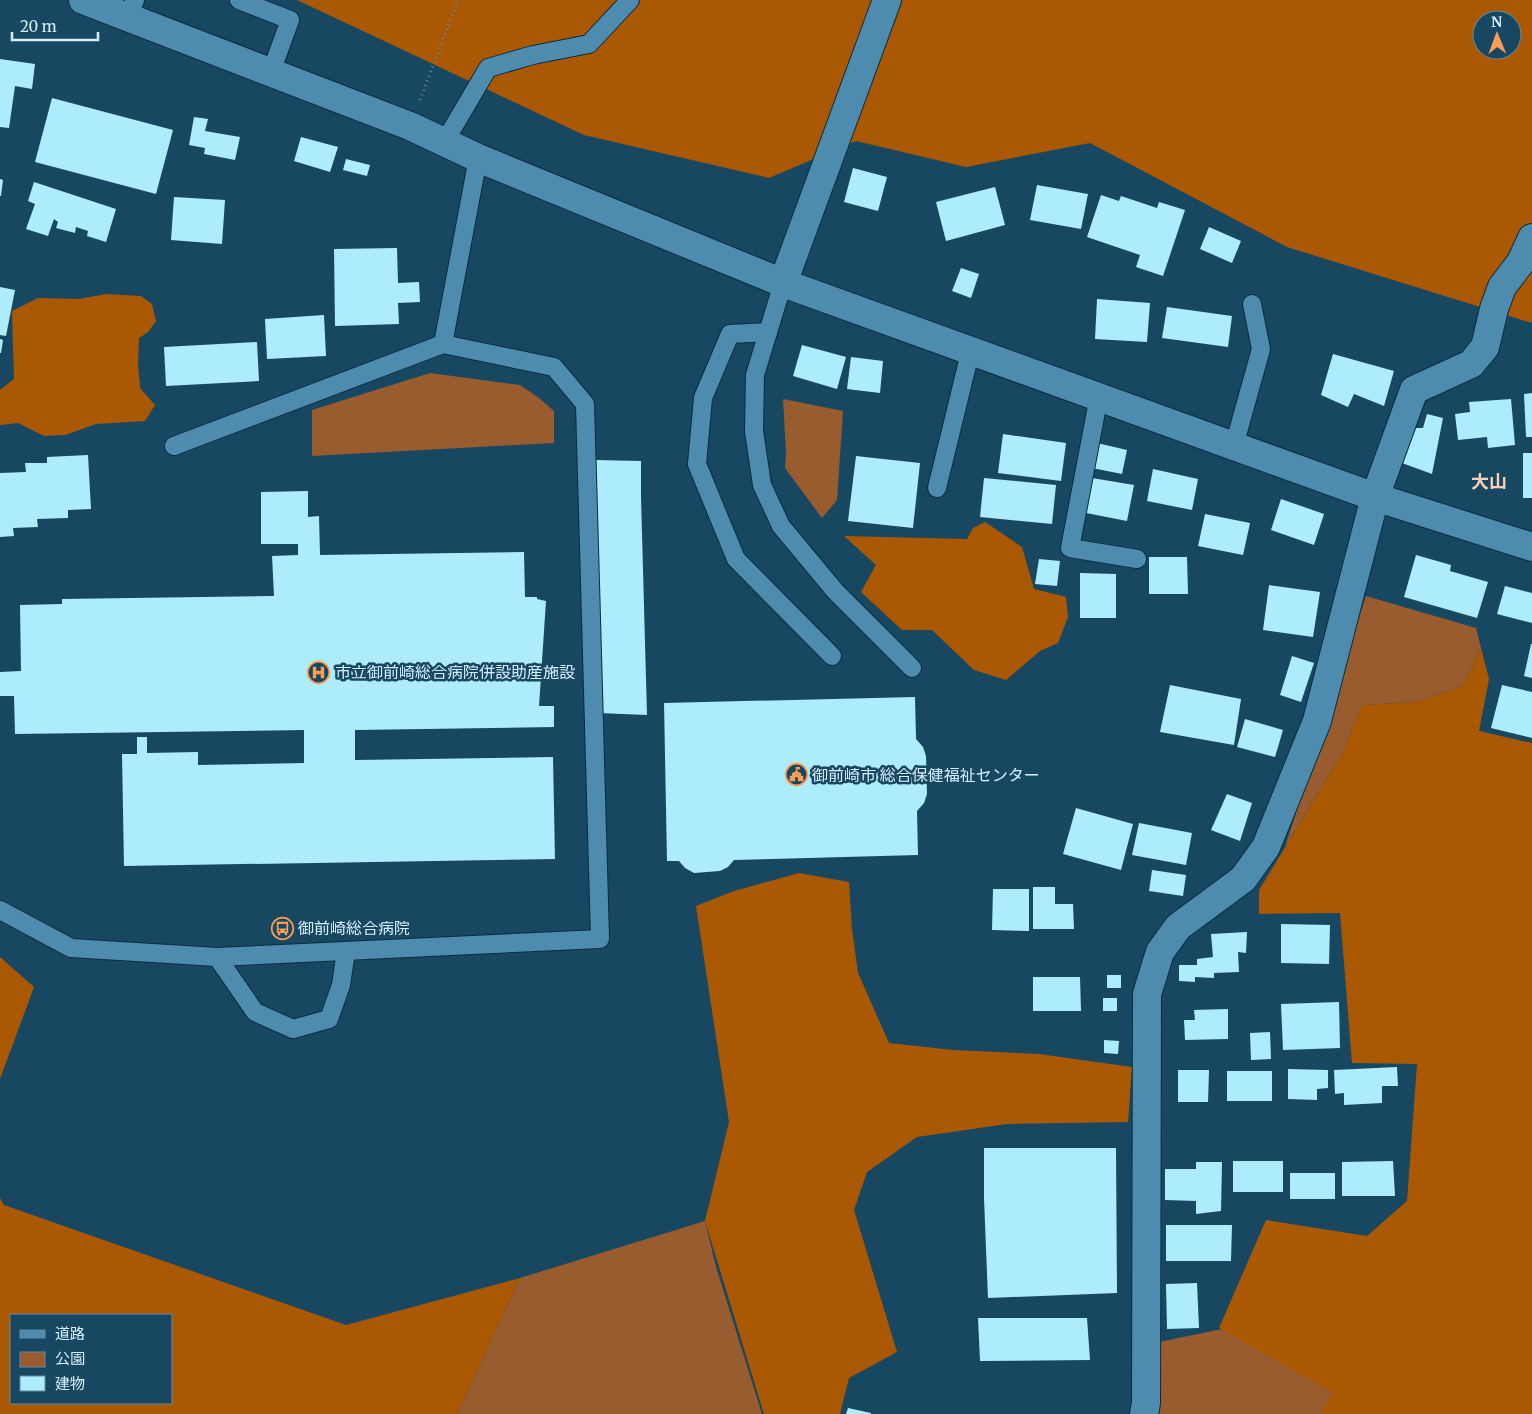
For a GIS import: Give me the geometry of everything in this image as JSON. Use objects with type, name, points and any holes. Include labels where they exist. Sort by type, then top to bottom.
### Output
[{"type":"street","points":[[83,0],[131,9],[272,72],[410,126],[446,141],[478,158],[783,282],[1374,497],[1532,548]]},
{"type":"street","points":[[783,282],[888,0]]},
{"type":"street","points":[[1144,1414],[1146,1404],[1146,994],[1160,952],[1178,927],[1243,879],[1266,847],[1317,721],[1374,497],[1414,390],[1471,364],[1485,347],[1494,309],[1502,287],[1521,262],[1532,238]]},
{"type":"lane","points":[[238,0],[290,20],[272,72]]},
{"type":"lane","points":[[446,141],[488,68],[533,55],[589,44],[630,0]]},
{"type":"lane","points":[[443,344],[478,158]]},
{"type":"lane","points":[[783,282],[755,375],[754,431],[762,485],[781,526],[834,591],[912,668]]},
{"type":"lane","points":[[1234,446],[1261,349],[1252,304]]},
{"type":"lane","points":[[768,332],[730,334],[703,398],[697,464],[736,559],[832,656]]},
{"type":"lane","points":[[0,910],[71,948],[217,956],[600,939],[585,404],[554,367],[443,344],[174,446]]},
{"type":"lane","points":[[937,488],[971,349]]},
{"type":"lane","points":[[1099,396],[1070,548],[1136,559]]},
{"type":"lane","points":[[217,956],[255,1012],[293,1029],[329,1019],[341,985],[346,951]]},
{"type":"path","points":[[410,126],[458,0]]},
{"type":"green space","points":[[430,373],[520,385],[554,411],[554,443],[312,456],[312,410]]},
{"type":"green space","points":[[783,399],[843,411],[837,500],[822,518],[785,468]]},
{"type":"green space","points":[[1366,596],[1476,628],[1481,648],[1463,686],[1416,702],[1362,705],[1342,754],[1285,847]]},
{"type":"green space","points":[[705,1221],[716,1267],[762,1414],[457,1414],[520,1278]]},
{"type":"green space","points":[[1222,1329],[1334,1393],[1320,1414],[1149,1414],[1159,1342]]},
{"type":"shaded area","points":[[297,0],[1532,0],[1532,323],[1287,247],[1090,143],[966,167],[856,141],[769,178],[584,135]]},
{"type":"shaded area","points":[[106,294],[141,296],[152,304],[156,321],[148,332],[139,338],[140,388],[155,405],[145,421],[96,424],[65,435],[44,436],[18,423],[0,425],[0,390],[14,379],[12,311],[38,298],[79,299]]},
{"type":"shaded area","points":[[985,522],[1022,547],[1034,589],[1066,597],[1068,617],[1058,643],[1040,651],[1006,680],[974,670],[932,630],[902,630],[861,592],[876,565],[844,536],[967,539],[973,528]]},
{"type":"shaded area","points":[[1481,648],[1489,679],[1479,731],[1532,743],[1532,1414],[1320,1414],[1333,1393],[1219,1328],[1266,1220],[1367,1236],[1407,1201],[1417,1064],[1352,1063],[1340,913],[1259,914],[1259,890],[1342,754],[1362,705],[1416,702],[1463,686]]},
{"type":"shaded area","points":[[799,873],[849,882],[852,929],[858,973],[889,1043],[953,1050],[1039,1054],[1132,1067],[1128,1122],[1007,1124],[917,1137],[867,1172],[854,1210],[897,1352],[849,1378],[840,1414],[764,1414],[705,1221],[729,1122],[696,906],[734,891]]},
{"type":"shaded area","points":[[0,957],[34,987],[0,1079]]},
{"type":"shaded area","points":[[0,1198],[4,1205],[346,1325],[520,1278],[457,1414],[0,1414]]},
{"type":"building","points":[[0,59],[35,64],[32,89],[15,86],[9,128],[0,127]]},
{"type":"building","points":[[52,98],[173,130],[156,194],[35,162]]},
{"type":"building","points":[[194,117],[208,119],[205,131],[240,137],[235,160],[204,154],[205,148],[189,145]]},
{"type":"building","points":[[301,137],[338,147],[330,172],[294,161]]},
{"type":"building","points":[[346,159],[370,165],[367,176],[343,170]]},
{"type":"building","points":[[853,168],[887,177],[878,211],[844,202]]},
{"type":"building","points":[[0,179],[3,180],[1,196],[0,196]]},
{"type":"building","points":[[34,182],[116,209],[106,242],[87,236],[88,231],[76,227],[75,233],[56,228],[58,222],[54,219],[48,236],[26,229],[35,204],[28,201]]},
{"type":"building","points":[[1037,185],[1088,194],[1081,229],[1030,220]]},
{"type":"building","points":[[995,187],[1005,225],[946,241],[936,202]]},
{"type":"building","points":[[1101,195],[1119,201],[1121,196],[1157,208],[1159,202],[1185,210],[1163,276],[1136,267],[1140,255],[1087,237]]},
{"type":"building","points":[[174,197],[225,200],[222,244],[171,240]]},
{"type":"building","points":[[1209,227],[1241,241],[1232,263],[1200,249]]},
{"type":"building","points":[[397,248],[398,283],[419,282],[420,302],[398,303],[399,324],[335,326],[334,249]]},
{"type":"building","points":[[961,268],[979,274],[971,298],[952,291]]},
{"type":"building","points":[[0,287],[15,290],[6,336],[0,335]]},
{"type":"building","points":[[1097,299],[1150,303],[1147,342],[1095,339]]},
{"type":"building","points":[[1167,307],[1232,316],[1228,347],[1162,338]]},
{"type":"building","points":[[324,315],[326,356],[267,359],[265,319]]},
{"type":"building","points":[[0,339],[3,340],[1,353],[0,353]]},
{"type":"building","points":[[257,342],[259,381],[166,386],[164,347]]},
{"type":"building","points":[[802,345],[846,357],[837,389],[793,376]]},
{"type":"building","points":[[1333,354],[1394,371],[1384,406],[1354,394],[1348,407],[1321,395]]},
{"type":"building","points":[[851,357],[883,361],[880,393],[847,389]]},
{"type":"building","points":[[1532,393],[1532,437],[1526,437],[1524,394]]},
{"type":"building","points":[[1511,399],[1515,445],[1488,448],[1487,437],[1458,440],[1455,414],[1470,412],[1469,402]]},
{"type":"building","points":[[1427,414],[1443,418],[1432,474],[1402,463],[1415,428],[1423,428]]},
{"type":"building","points":[[1003,434],[1066,443],[1061,481],[998,473]]},
{"type":"building","points":[[1097,443],[1127,450],[1122,474],[1092,468]]},
{"type":"building","points":[[1523,453],[1532,453],[1532,498],[1523,498]]},
{"type":"building","points":[[88,455],[91,509],[68,510],[68,518],[37,519],[38,527],[13,528],[14,536],[0,537],[0,473],[26,472],[25,463],[47,463],[47,457]]},
{"type":"building","points":[[856,456],[920,463],[913,528],[848,521]]},
{"type":"building","points":[[595,460],[641,461],[647,715],[599,713]]},
{"type":"building","points":[[1153,469],[1198,479],[1192,510],[1147,501]]},
{"type":"building","points":[[984,478],[1056,485],[1052,524],[980,517]]},
{"type":"building","points":[[1092,478],[1134,485],[1127,521],[1086,513]]},
{"type":"building","points":[[308,491],[308,517],[319,516],[320,555],[524,552],[525,597],[537,597],[537,599],[546,601],[539,706],[554,706],[554,727],[355,730],[355,760],[553,757],[555,859],[124,866],[122,754],[137,754],[137,737],[147,737],[147,753],[198,752],[198,765],[304,763],[304,730],[15,734],[14,696],[0,696],[0,672],[21,671],[20,605],[62,604],[62,599],[274,596],[272,556],[298,555],[298,544],[261,544],[261,492]]},
{"type":"building","points":[[1281,499],[1324,514],[1314,545],[1271,530]]},
{"type":"building","points":[[1205,514],[1250,523],[1243,555],[1198,546]]},
{"type":"building","points":[[1416,555],[1451,565],[1450,571],[1488,582],[1477,618],[1404,597]]},
{"type":"building","points":[[1149,557],[1187,557],[1188,594],[1149,594]]},
{"type":"building","points":[[1039,559],[1060,561],[1057,586],[1035,584]]},
{"type":"building","points":[[1080,573],[1116,574],[1116,618],[1080,618]]},
{"type":"building","points":[[1269,585],[1320,592],[1313,637],[1263,630]]},
{"type":"building","points":[[1505,586],[1532,593],[1532,623],[1497,614]]},
{"type":"building","points":[[1532,644],[1532,678],[1524,676]]},
{"type":"building","points":[[1292,656],[1314,663],[1301,702],[1280,695]]},
{"type":"building","points":[[1170,685],[1241,699],[1234,745],[1160,732]]},
{"type":"building","points":[[1502,685],[1532,692],[1532,738],[1491,728]]},
{"type":"building","name":"御前崎市 総合保健福祉センター","points":[[915,697],[916,739],[923,747],[926,756],[927,794],[924,803],[917,811],[918,855],[734,860],[728,867],[720,871],[694,873],[685,868],[679,861],[667,861],[664,703]]},
{"type":"building","points":[[1245,719],[1283,730],[1275,757],[1237,747]]},
{"type":"building","points":[[1227,794],[1252,803],[1240,841],[1211,830]]},
{"type":"building","points":[[1076,808],[1133,824],[1121,870],[1063,854]]},
{"type":"building","points":[[1139,823],[1192,833],[1186,865],[1132,855]]},
{"type":"building","points":[[1152,870],[1186,875],[1183,896],[1149,891]]},
{"type":"building","points":[[1033,887],[1055,887],[1055,904],[1073,904],[1074,929],[1033,929]]},
{"type":"building","points":[[993,889],[1029,889],[1029,931],[992,930]]},
{"type":"building","points":[[1281,924],[1330,925],[1329,964],[1281,963]]},
{"type":"building","points":[[1247,932],[1246,953],[1238,952],[1239,972],[1214,973],[1214,978],[1195,977],[1195,982],[1179,981],[1179,965],[1197,965],[1197,959],[1213,957],[1211,934]]},
{"type":"building","points":[[1107,975],[1121,975],[1121,988],[1107,988]]},
{"type":"building","points":[[1033,977],[1080,977],[1081,1011],[1033,1011]]},
{"type":"building","points":[[1103,998],[1117,998],[1117,1011],[1103,1011]]},
{"type":"building","points":[[1339,1002],[1340,1048],[1283,1050],[1281,1004]]},
{"type":"building","points":[[1228,1009],[1228,1039],[1185,1040],[1184,1020],[1195,1020],[1194,1010]]},
{"type":"building","points":[[1270,1032],[1271,1059],[1251,1060],[1250,1033]]},
{"type":"building","points":[[1104,1040],[1119,1041],[1118,1054],[1104,1053]]},
{"type":"building","points":[[1397,1067],[1398,1086],[1382,1086],[1382,1103],[1344,1105],[1344,1093],[1335,1094],[1334,1070]]},
{"type":"building","points":[[1288,1069],[1328,1070],[1328,1088],[1317,1089],[1317,1100],[1288,1099]]},
{"type":"building","points":[[1178,1070],[1209,1070],[1208,1102],[1178,1102]]},
{"type":"building","points":[[1227,1071],[1272,1071],[1272,1101],[1227,1101]]},
{"type":"building","points":[[984,1148],[1116,1148],[1117,1293],[988,1298]]},
{"type":"building","points":[[1233,1161],[1283,1161],[1283,1192],[1233,1192]]},
{"type":"building","points":[[1393,1161],[1395,1196],[1342,1196],[1342,1162]]},
{"type":"building","points":[[1196,1162],[1222,1162],[1221,1211],[1196,1214],[1196,1201],[1165,1200],[1165,1169],[1196,1169]]},
{"type":"building","points":[[1290,1173],[1335,1173],[1335,1199],[1290,1199]]},
{"type":"building","points":[[1166,1225],[1232,1225],[1231,1261],[1166,1261]]},
{"type":"building","points":[[1197,1283],[1199,1328],[1167,1329],[1166,1284]]},
{"type":"building","points":[[978,1318],[1087,1318],[1090,1360],[980,1361]]},
{"type":"building","points":[[848,1408],[871,1413],[871,1414],[846,1414]]},
{"type":"place","name":"市立御前崎総合病院併設助産施設","points":[[319,672]]},
{"type":"place","name":"御前崎市 総合保健福祉センター","points":[[796,775]]},
{"type":"place","name":"御前崎総合病院","points":[[282,928]]},
{"type":"district","name":"大山","points":[[1489,481]]}]
